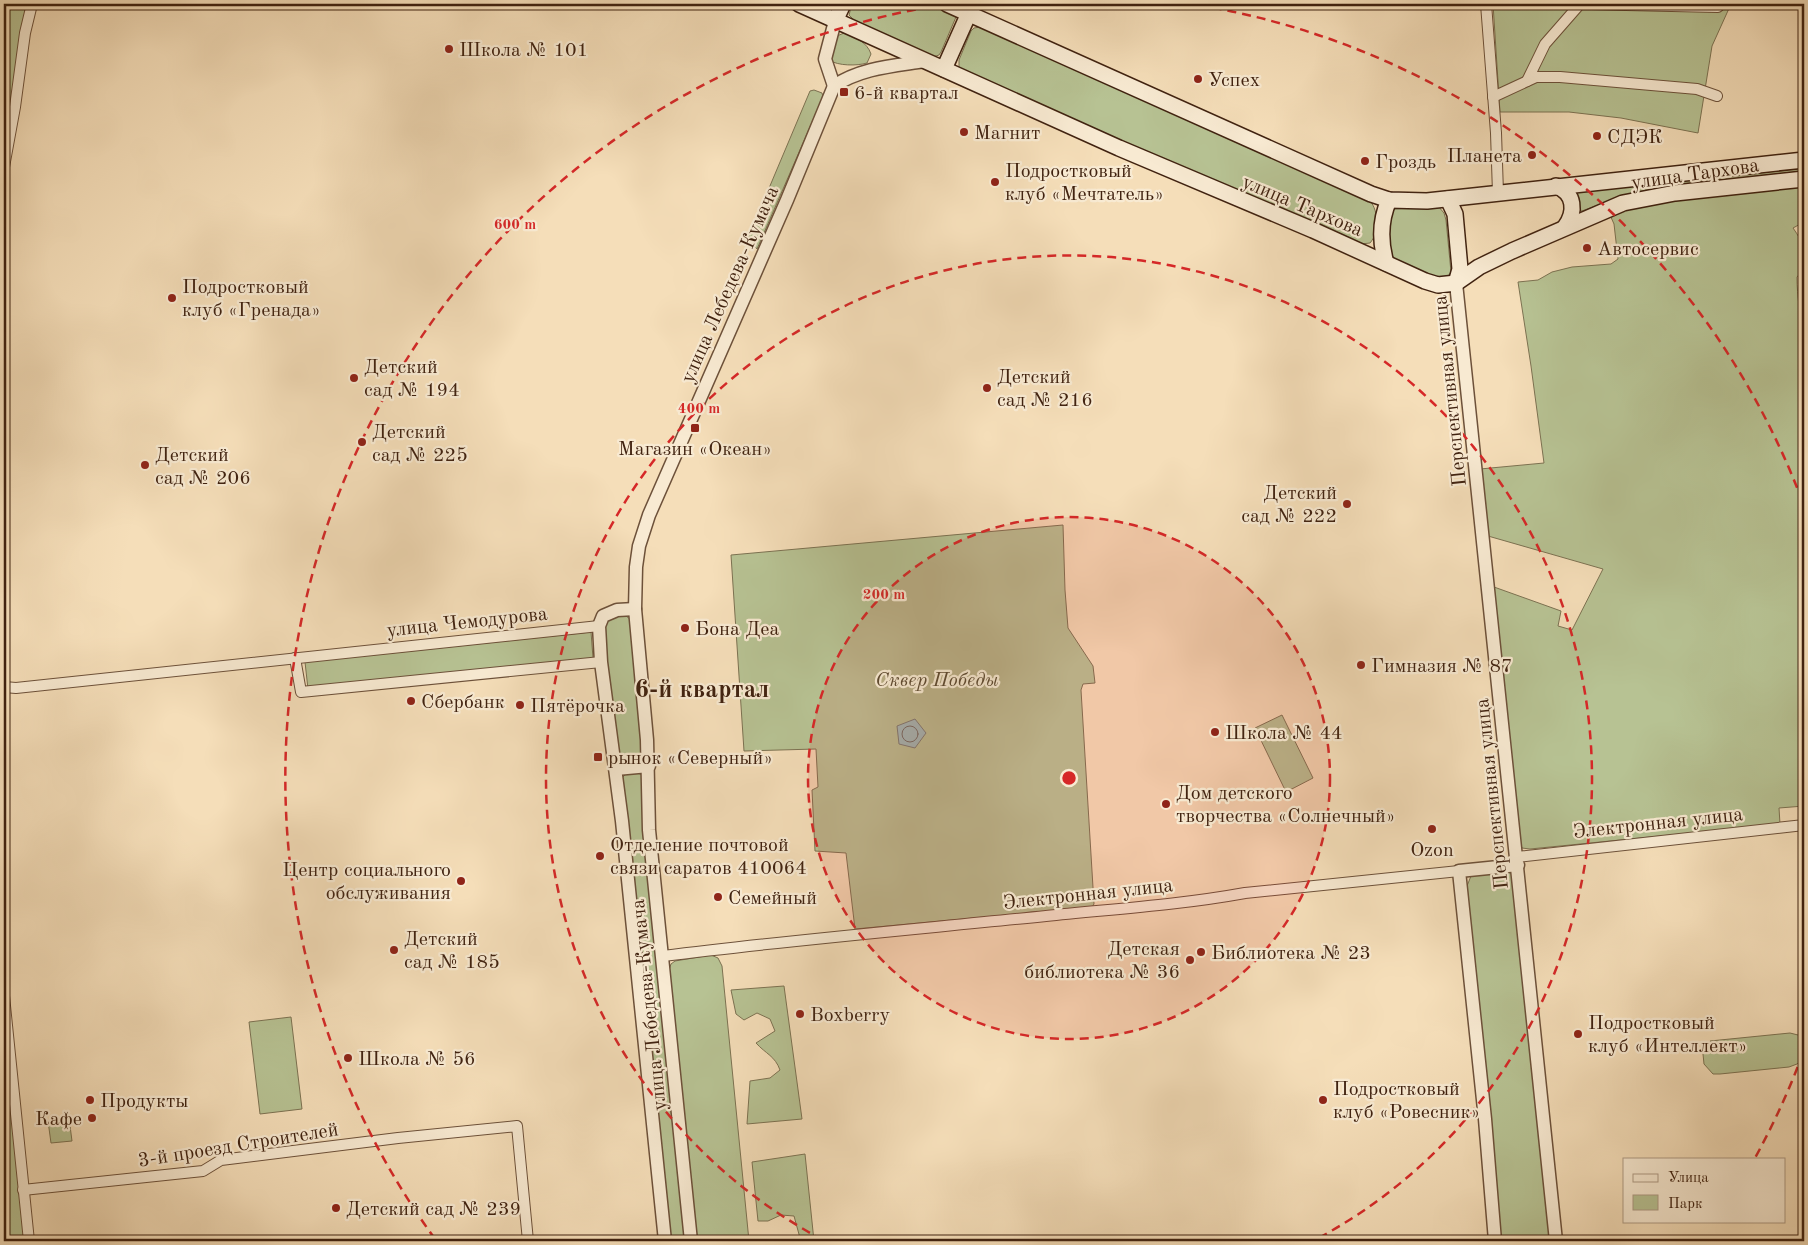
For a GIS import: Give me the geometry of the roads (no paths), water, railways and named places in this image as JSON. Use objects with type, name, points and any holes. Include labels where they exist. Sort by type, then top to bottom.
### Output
[{"type":"main road","name":"улица Тархова","points":[[800,4],[1119,148],[1438,285],[1456,283],[1480,266],[1610,208],[1675,193],[1804,179]]},
{"type":"main road","points":[[835,21],[843,4]]},
{"type":"main road","name":"улица Тархова","points":[[947,4],[1152,97],[1371,194],[1389,200],[1426,201],[1448,199],[1804,160]]},
{"type":"main road","points":[[944,69],[968,12]]},
{"type":"main road","points":[[1556,186],[1566,191],[1572,202],[1572,214],[1565,227]]},
{"type":"main road","points":[[1448,199],[1454,214],[1460,269],[1456,283]]},
{"type":"main road","points":[[1386,263],[1381,242],[1384,211],[1389,200]]},
{"type":"street","points":[[4,167],[15,107],[25,33],[32,4]]},
{"type":"street","points":[[1486,4],[1498,193]]},
{"type":"street","points":[[1527,81],[1545,44],[1580,4],[1718,7]]},
{"type":"street","points":[[835,21],[825,59],[834,86],[845,79],[870,70],[924,61]]},
{"type":"street","points":[[1493,97],[1536,77],[1560,77],[1697,89],[1717,96]]},
{"type":"street","name":"улица Лебедева-Кумача","points":[[691,1241],[649,830],[649,766],[635,609],[636,567],[639,546],[650,515],[787,200],[834,86]]},
{"type":"street","name":"Перспективная улица","points":[[1456,283],[1556,1241]]},
{"type":"street","points":[[598,626],[603,616],[617,610],[635,609]]},
{"type":"street","name":"улица Лебедева-Кумача","points":[[598,626],[601,662],[616,769],[665,1241]]},
{"type":"street","name":"улица Чемодурова","points":[[4,687],[16,688],[598,626]]},
{"type":"street","points":[[4,650],[4,681]]},
{"type":"street","points":[[295,658],[301,692],[601,662]]},
{"type":"street","points":[[616,769],[649,766]]},
{"type":"street","name":"Электронная улица","points":[[663,956],[1111,910],[1245,893],[1458,871],[1517,861],[1804,825]]},
{"type":"street","name":"Перспективная улица","points":[[1458,871],[1485,1119],[1495,1241]]},
{"type":"street","points":[[4,996],[29,1241]]},
{"type":"street","name":"3-й проезд Строителей","points":[[23,1190],[203,1171],[221,1160],[398,1138],[517,1126],[528,1241]]},
{"type":"water","points":[[915,719],[926,733],[915,748],[899,744],[897,726]]},
{"type":"place","name":"Школа № 101","points":[[449,49]]},
{"type":"place","name":"Успех","points":[[1198,79]]},
{"type":"place","name":"6-й квартал","points":[[844,92]]},
{"type":"place","name":"Магнит","points":[[964,132]]},
{"type":"place","name":"СДЭК","points":[[1597,136]]},
{"type":"place","name":"Планета","points":[[1532,155]]},
{"type":"place","name":"Гроздь","points":[[1365,161]]},
{"type":"place","name":"Подростковый клуб «Мечтатель»","points":[[995,182]]},
{"type":"place","name":"Автосервис","points":[[1587,248]]},
{"type":"place","name":"Подростковый клуб «Гренада»","points":[[172,298]]},
{"type":"place","name":"Детский сад № 194","points":[[354,378]]},
{"type":"place","name":"Детский сад № 216","points":[[987,388]]},
{"type":"place","name":"Магазин «Океан»","points":[[695,428]]},
{"type":"place","name":"Детский сад № 225","points":[[362,442]]},
{"type":"place","name":"Детский сад № 206","points":[[145,465]]},
{"type":"place","name":"Детский сад № 222","points":[[1347,504]]},
{"type":"place","name":"Бона Деа","points":[[685,628]]},
{"type":"place","name":"Гимназия № 87","points":[[1361,665]]},
{"type":"place","name":"Сбербанк","points":[[411,701]]},
{"type":"place","name":"Пятёрочка","points":[[520,705]]},
{"type":"place","name":"Школа № 44","points":[[1215,732]]},
{"type":"place","name":"рынок «Северный»","points":[[598,757]]},
{"type":"place","name":"Дом детского творчества «Солнечный»","points":[[1166,804]]},
{"type":"place","name":"Ozon","points":[[1432,829]]},
{"type":"place","name":"Отделение почтовой связи саратов 410064","points":[[600,856]]},
{"type":"place","name":"Центр социального обслуживания","points":[[461,881]]},
{"type":"place","name":"Семейный","points":[[718,897]]},
{"type":"place","name":"Детский сад № 185","points":[[394,950]]},
{"type":"place","name":"Библиотека № 23","points":[[1201,952]]},
{"type":"place","name":"Детская библиотека № 36","points":[[1190,960]]},
{"type":"place","name":"Boxberry","points":[[800,1014]]},
{"type":"place","name":"Подростковый клуб «Интеллект»","points":[[1578,1034]]},
{"type":"place","name":"Школа № 56","points":[[348,1058]]},
{"type":"place","name":"Продукты","points":[[90,1100]]},
{"type":"place","name":"Подростковый клуб «Ровесник»","points":[[1323,1100]]},
{"type":"place","name":"Кафе","points":[[92,1118]]},
{"type":"place","name":"Детский сад № 239","points":[[336,1208]]},
{"type":"district","name":"6-й квартал","points":[[702,688]]},
{"type":"park label","name":"Сквер Победы","points":[[937,679]]}]
